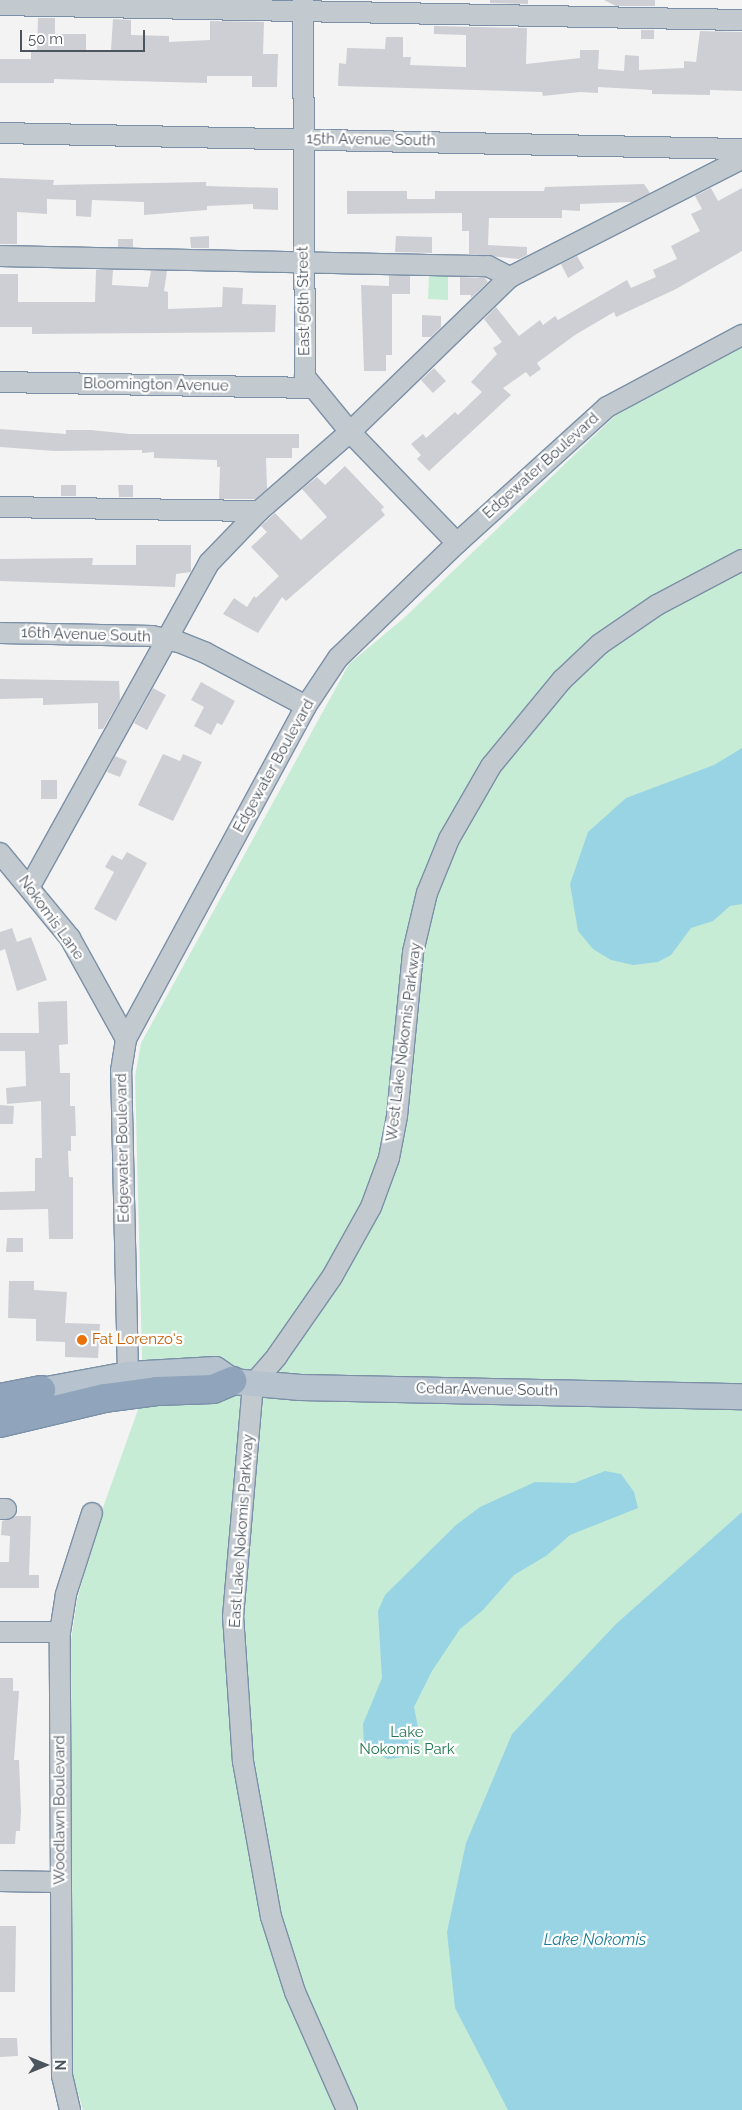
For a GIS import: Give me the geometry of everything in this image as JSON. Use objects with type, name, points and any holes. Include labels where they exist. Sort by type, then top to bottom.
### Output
[{"type":"highway","name":"Cedar Avenue South","points":[[0,1423],[105,1398],[157,1391],[213,1389],[243,1383]]},
{"type":"highway","name":"Cedar Avenue South","points":[[1,1389],[41,1390]]},
{"type":"main road","name":"Cedar Avenue South","points":[[41,1390],[128,1374],[215,1370],[243,1383],[742,1396]]},
{"type":"street","points":[[0,5],[303,5],[742,20]]},
{"type":"street","name":"East 56th Street","points":[[303,5],[305,377],[311,388],[350,432],[457,543]]},
{"type":"street","name":"15th Avenue South","points":[[0,133],[742,148]]},
{"type":"street","points":[[30,886],[169,640],[210,563],[259,511],[350,432],[510,277],[742,159]]},
{"type":"street","points":[[0,256],[303,260],[488,266],[510,277]]},
{"type":"street","name":"Edgewater Boulevard","points":[[128,1374],[121,1071],[126,1039],[306,706],[338,658],[457,543],[607,407],[742,335]]},
{"type":"street","name":"Bloomington Avenue","points":[[0,382],[311,388]]},
{"type":"street","points":[[0,507],[259,511]]},
{"type":"street","name":"West Lake Nokomis Parkway","points":[[243,1383],[277,1356],[332,1277],[371,1208],[389,1158],[397,1116],[413,952],[428,893],[449,839],[491,766],[562,680],[600,644],[657,605],[742,560]]},
{"type":"street","name":"16th Avenue South","points":[[0,632],[133,635],[169,640],[206,653],[306,706]]},
{"type":"street","name":"Nokomis Lane","points":[[0,853],[30,886],[70,938],[126,1039]]},
{"type":"street","name":"East Lake Nokomis Parkway","points":[[243,1383],[233,1617],[243,1762],[271,1917],[295,1992],[347,2110]]},
{"type":"street","name":"Woodlawn Boulevard","points":[[70,2110],[62,2076],[60,1632],[66,1594],[92,1513]]},
{"type":"street","points":[[0,1632],[60,1632]]},
{"type":"street","points":[[0,1881],[60,1882]]},
{"type":"green space","points":[[429,275],[448,275],[448,300],[428,299]]},
{"type":"green space","name":"Lake Nokomis Park","points":[[742,346],[742,2110],[83,2110],[73,2076],[71,1641],[77,1600],[101,1513],[140,1404],[142,1358],[135,1076],[141,1043],[349,664],[405,617],[616,415]]},
{"type":"water","points":[[742,748],[742,904],[730,906],[713,921],[691,928],[671,955],[658,962],[633,965],[611,960],[593,949],[578,931],[570,884],[588,832],[626,798],[714,765]]},
{"type":"water","points":[[605,1471],[621,1474],[634,1492],[638,1508],[570,1535],[546,1556],[514,1575],[482,1611],[460,1629],[432,1671],[414,1707],[420,1737],[411,1756],[388,1759],[370,1751],[364,1745],[363,1724],[382,1678],[378,1611],[385,1595],[456,1525],[480,1507],[535,1482],[574,1483]]},
{"type":"water","name":"Lake Nokomis","points":[[742,1512],[742,2110],[508,2110],[455,2008],[447,1932],[466,1843],[512,1734],[616,1624]]},
{"type":"building","points":[[490,0],[528,0],[528,4],[490,3]]},
{"type":"building","points":[[604,0],[655,0],[655,6],[616,6]]},
{"type":"building","points":[[38,18],[55,18],[55,34],[86,34],[86,50],[111,50],[113,19],[131,20],[131,35],[169,36],[169,42],[210,40],[210,21],[264,22],[263,54],[278,54],[277,87],[252,87],[252,76],[207,76],[207,83],[54,79],[54,83],[0,83],[0,59],[31,59],[31,52],[37,52]]},
{"type":"building","points":[[434,26],[527,28],[526,64],[580,58],[580,50],[599,50],[598,69],[624,71],[625,55],[639,56],[639,70],[684,68],[684,61],[696,62],[700,31],[742,32],[742,91],[710,90],[710,95],[652,94],[652,90],[598,87],[598,93],[580,92],[543,96],[542,92],[338,86],[339,63],[346,64],[347,48],[385,49],[386,37],[403,37],[403,57],[411,57],[410,65],[466,67],[466,35],[434,34]]},
{"type":"building","points":[[641,30],[654,30],[654,39],[641,39]]},
{"type":"building","points":[[0,178],[54,180],[53,185],[206,182],[206,186],[278,188],[278,210],[253,209],[253,204],[207,206],[207,210],[144,215],[144,202],[92,200],[91,217],[76,216],[76,200],[47,199],[47,214],[17,212],[17,244],[0,244]]},
{"type":"building","points":[[644,184],[650,193],[632,202],[580,204],[580,211],[562,210],[562,218],[489,218],[488,245],[527,247],[527,255],[519,259],[469,254],[469,231],[462,231],[462,213],[347,214],[347,191],[407,191],[407,199],[435,199],[435,191],[544,191],[545,187]]},
{"type":"building","points":[[711,188],[718,201],[742,188],[742,251],[676,289],[616,317],[614,312],[575,335],[537,363],[541,369],[530,377],[526,372],[503,388],[511,395],[429,471],[417,459],[421,455],[411,444],[423,434],[426,438],[455,412],[458,415],[482,392],[471,382],[497,354],[493,348],[502,342],[484,319],[496,307],[519,336],[540,320],[543,325],[555,316],[558,320],[627,280],[631,288],[656,277],[653,270],[677,259],[671,246],[700,231],[691,214],[702,209],[695,196]]},
{"type":"building","points":[[209,236],[209,248],[191,248],[190,237]]},
{"type":"building","points":[[396,236],[432,237],[432,253],[395,252]]},
{"type":"building","points":[[118,239],[133,239],[133,247],[118,247]]},
{"type":"building","points":[[577,256],[584,268],[568,278],[561,264]]},
{"type":"building","points":[[96,270],[113,270],[112,285],[148,287],[151,271],[167,271],[164,291],[168,292],[168,309],[222,307],[223,287],[243,288],[242,304],[276,305],[275,332],[32,334],[32,327],[0,327],[0,274],[18,274],[18,302],[95,302]]},
{"type":"building","points":[[389,276],[410,276],[410,294],[392,294],[392,355],[386,355],[386,371],[364,371],[361,285],[389,286]]},
{"type":"building","points":[[460,277],[485,278],[488,282],[471,298],[471,295],[460,295]]},
{"type":"building","points":[[422,315],[441,316],[441,327],[431,337],[422,337]]},
{"type":"building","points":[[434,368],[446,381],[433,393],[421,380]]},
{"type":"building","points":[[0,429],[66,434],[66,430],[91,430],[130,434],[299,434],[299,448],[292,448],[292,458],[266,458],[267,489],[255,499],[219,499],[220,467],[217,467],[217,460],[154,458],[154,452],[142,453],[142,450],[55,451],[0,447]]},
{"type":"building","points":[[345,466],[384,507],[381,510],[385,515],[286,601],[282,597],[258,633],[223,614],[234,598],[247,607],[254,596],[256,598],[279,576],[251,547],[267,532],[261,526],[275,513],[301,540],[327,517],[302,489],[317,477],[325,485]]},
{"type":"building","points":[[61,485],[76,485],[76,496],[61,496]]},
{"type":"building","points":[[118,485],[133,485],[133,497],[119,497]]},
{"type":"building","points":[[136,545],[191,545],[191,572],[176,574],[175,587],[0,581],[0,559],[93,558],[92,565],[136,565]]},
{"type":"building","points":[[0,679],[119,681],[120,700],[103,729],[98,729],[98,703],[43,705],[43,698],[0,699]]},
{"type":"building","points":[[201,682],[235,701],[222,725],[217,723],[211,735],[194,726],[204,707],[191,700]]},
{"type":"building","points":[[153,688],[166,695],[147,730],[134,723]]},
{"type":"building","points":[[163,754],[180,761],[183,754],[202,762],[173,821],[138,805]]},
{"type":"building","points":[[115,756],[127,761],[120,777],[107,772]]},
{"type":"building","points":[[41,780],[57,780],[57,799],[41,799]]},
{"type":"building","points":[[127,852],[147,863],[116,921],[94,909],[114,872],[105,867],[112,855],[122,860]]},
{"type":"building","points":[[12,928],[17,942],[31,937],[47,980],[17,991],[5,949],[0,951],[0,932]]},
{"type":"building","points":[[67,1001],[68,1044],[59,1045],[60,1073],[70,1073],[70,1106],[75,1106],[76,1136],[71,1136],[71,1151],[68,1151],[69,1177],[73,1177],[73,1239],[49,1239],[48,1209],[0,1210],[0,1192],[35,1191],[35,1158],[42,1158],[41,1101],[7,1104],[6,1088],[26,1086],[25,1051],[0,1051],[0,1033],[39,1033],[38,1002]]},
{"type":"building","points":[[0,1105],[14,1106],[13,1124],[0,1124]]},
{"type":"building","points":[[7,1238],[23,1238],[23,1252],[6,1252]]},
{"type":"building","points":[[9,1281],[34,1281],[34,1290],[67,1292],[65,1323],[100,1324],[98,1358],[65,1357],[65,1342],[36,1341],[36,1319],[8,1318]]},
{"type":"building","points":[[16,1516],[31,1516],[29,1575],[39,1575],[39,1588],[0,1588],[0,1562],[9,1562],[10,1536],[1,1535],[2,1521]]},
{"type":"building","points":[[0,1678],[13,1678],[13,1691],[19,1691],[14,1760],[19,1760],[21,1811],[20,1831],[16,1831],[15,1844],[0,1844]]},
{"type":"building","points":[[0,1926],[16,1926],[15,1992],[0,1992]]},
{"type":"building","points":[[0,2038],[17,2038],[18,2056],[0,2057]]},
{"type":"place","name":"Fat Lorenzo's","points":[[82,1340]]}]
